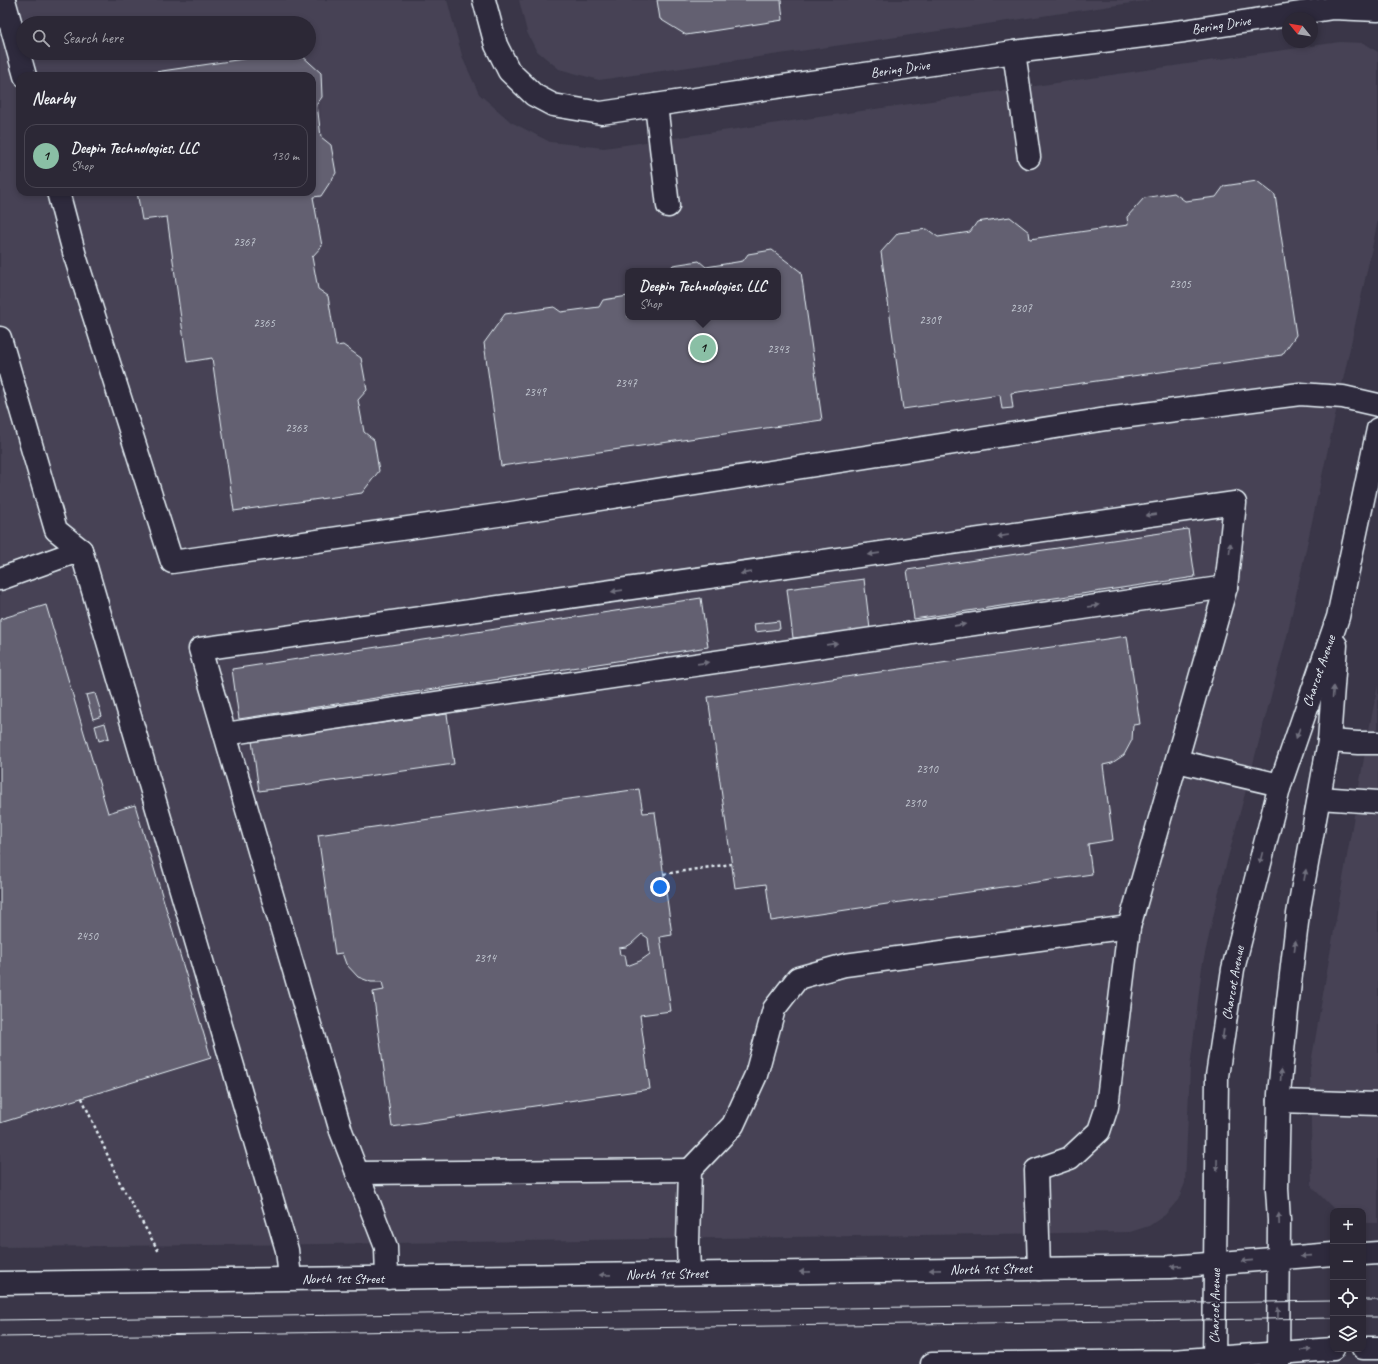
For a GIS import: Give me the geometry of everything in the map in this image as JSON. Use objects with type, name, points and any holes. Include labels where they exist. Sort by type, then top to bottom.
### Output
[{"type":"main road","points":[[4,0],[16,43]]},
{"type":"main road","name":"Bering Drive","points":[[484,0],[496,45],[509,71],[534,95],[554,105],[601,113],[1014,52],[1184,31],[1333,8],[1378,10]]},
{"type":"main road","points":[[1014,52],[1029,157]]},
{"type":"main road","points":[[21,60],[24,72]]},
{"type":"main road","points":[[656,105],[668,206]]},
{"type":"main road","points":[[59,196],[75,256],[172,562],[505,514],[1114,418],[1300,394],[1343,397],[1378,406]]},
{"type":"main road","points":[[0,338],[56,530],[81,550],[285,1243],[290,1278]]},
{"type":"main road","name":"Charcot Avenue","points":[[1214,1361],[1217,1076],[1233,969],[1280,785],[1338,617],[1378,429]]},
{"type":"main road","points":[[387,1278],[386,1246],[340,1131],[200,649],[1235,503],[1226,587],[1129,927],[1107,1107],[1099,1130],[1070,1158],[1036,1170],[1039,1269]]},
{"type":"main road","points":[[0,579],[81,550]]},
{"type":"main road","points":[[225,734],[1226,587]]},
{"type":"main road","name":"Charcot Avenue","points":[[1278,1358],[1279,1258],[1277,1189],[1279,1101],[1287,1009],[1298,914],[1329,741],[1338,617]]},
{"type":"main road","points":[[1329,741],[1378,743]]},
{"type":"main road","points":[[1177,761],[1280,785]]},
{"type":"main road","points":[[1319,798],[1378,802]]},
{"type":"main road","points":[[689,1273],[688,1243],[690,1170],[733,1125],[756,1075],[774,1009],[798,978],[845,965],[1129,927]]},
{"type":"main road","points":[[1279,1101],[1378,1104]]},
{"type":"main road","points":[[357,1173],[690,1170]]},
{"type":"main road","points":[[1366,1254],[1378,1253]]},
{"type":"main road","name":"North 1st Street","points":[[0,1283],[1170,1267],[1330,1254]]},
{"type":"main road","points":[[1366,1348],[1378,1348]]},
{"type":"main road","points":[[932,1364],[1214,1361],[1278,1358],[1330,1349]]},
{"type":"path","points":[[664,874],[731,864]]},
{"type":"path","points":[[82,1098],[120,1183],[159,1252]]},
{"type":"shaded area","points":[[0,0],[447,0],[463,59],[479,94],[511,122],[550,142],[604,148],[1298,48],[1318,48],[1318,45],[1340,42],[1364,43],[1378,52],[1378,220],[1287,636],[1218,895],[1202,967],[1190,1068],[1185,1183],[1178,1200],[1165,1215],[1149,1226],[1130,1232],[322,1244],[0,1247]]},
{"type":"shaded area","points":[[519,0],[1152,0],[599,80],[559,69],[536,50],[527,32]]},
{"type":"shaded area","points":[[1378,685],[1378,1223],[1366,1223],[1366,1208],[1333,1208],[1312,1187],[1310,1069]]},
{"type":"building","points":[[657,0],[781,0],[783,20],[686,35],[660,19]]},
{"type":"building","points":[[237,60],[307,60],[321,73],[322,97],[317,104],[321,137],[331,145],[336,173],[321,196],[313,197],[322,246],[312,257],[318,289],[328,296],[336,346],[343,345],[361,358],[367,390],[358,400],[364,432],[374,440],[379,471],[362,493],[234,511],[212,358],[187,362],[167,217],[142,220],[138,196],[316,196],[316,72],[155,72]]},
{"type":"building","points":[[1257,181],[1275,195],[1296,335],[1282,355],[1011,393],[1013,408],[1002,409],[1000,395],[903,409],[881,252],[898,233],[927,229],[938,237],[970,232],[977,222],[1010,217],[1029,232],[1030,239],[1128,225],[1127,217],[1144,198],[1174,193],[1185,201],[1216,197],[1224,186]]},
{"type":"building","points":[[772,250],[801,272],[822,420],[501,466],[484,343],[505,314],[554,307],[561,312],[599,307],[603,300],[625,296],[625,320],[781,320],[781,268],[671,268],[673,265],[699,261],[706,267],[743,261],[748,254]]},
{"type":"building","points":[[1188,529],[1195,577],[914,619],[907,570]]},
{"type":"building","points":[[864,579],[870,629],[793,638],[787,589]]},
{"type":"building","points":[[701,598],[708,647],[239,719],[232,669]]},
{"type":"building","points":[[46,605],[108,813],[135,805],[211,1058],[0,1123],[0,619]]},
{"type":"building","points":[[779,621],[780,629],[755,632],[754,624]]},
{"type":"building","points":[[1127,636],[1140,724],[1133,725],[1132,740],[1124,755],[1112,763],[1103,765],[1113,840],[1088,844],[1092,874],[771,921],[766,884],[735,888],[708,697]]},
{"type":"building","points":[[95,693],[102,716],[93,719],[86,695]]},
{"type":"building","points":[[447,714],[454,764],[259,791],[252,741]]},
{"type":"building","points":[[105,723],[109,738],[99,741],[95,726]]},
{"type":"building","points":[[639,789],[643,813],[655,812],[672,935],[660,937],[671,1011],[640,1015],[650,1089],[392,1127],[373,992],[384,990],[382,982],[371,982],[358,977],[346,964],[342,953],[335,954],[318,835]],"holes":[[[642,934],[648,938],[650,954],[640,961],[627,966],[625,955],[620,955],[619,948],[626,947],[631,944]]]},
{"type":"tram line","points":[[1366,1300],[1378,1300]]},
{"type":"tram line","points":[[0,1320],[1330,1301]]},
{"type":"tram line","points":[[1366,1317],[1378,1317]]},
{"type":"tram line","points":[[0,1337],[1330,1318]]},
{"type":"place","name":"Deepin Technologies, LLC","points":[[703,348]]}]
